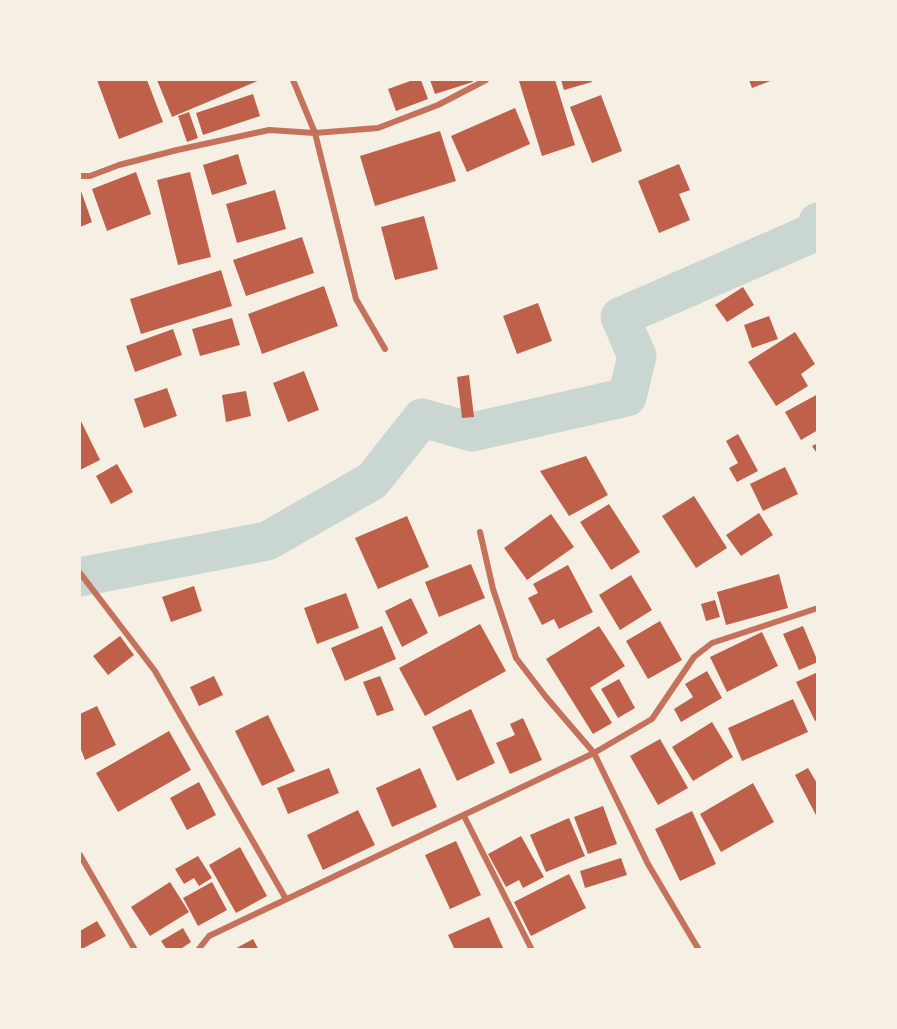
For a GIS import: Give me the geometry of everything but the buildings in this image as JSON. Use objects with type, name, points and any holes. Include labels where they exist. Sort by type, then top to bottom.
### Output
[{"type":"street","points":[[293,80],[315,133],[356,299],[386,349]]},
{"type":"street","points":[[80,176],[90,176],[119,165],[177,150],[269,130],[315,133],[378,128],[438,105],[486,80]]},
{"type":"street","points":[[480,532],[493,590],[516,658],[594,753],[648,864],[699,950]]},
{"type":"street","points":[[80,573],[155,671],[286,899]]},
{"type":"street","points":[[198,950],[209,936],[594,753],[652,719],[694,657],[712,643],[818,608]]},
{"type":"street","points":[[464,816],[532,950]]},
{"type":"street","points":[[80,855],[135,950]]},
{"type":"waterway","points":[[80,577],[267,541],[372,481],[422,418],[472,432],[627,397],[637,356],[620,317],[815,232],[818,222]]}]
